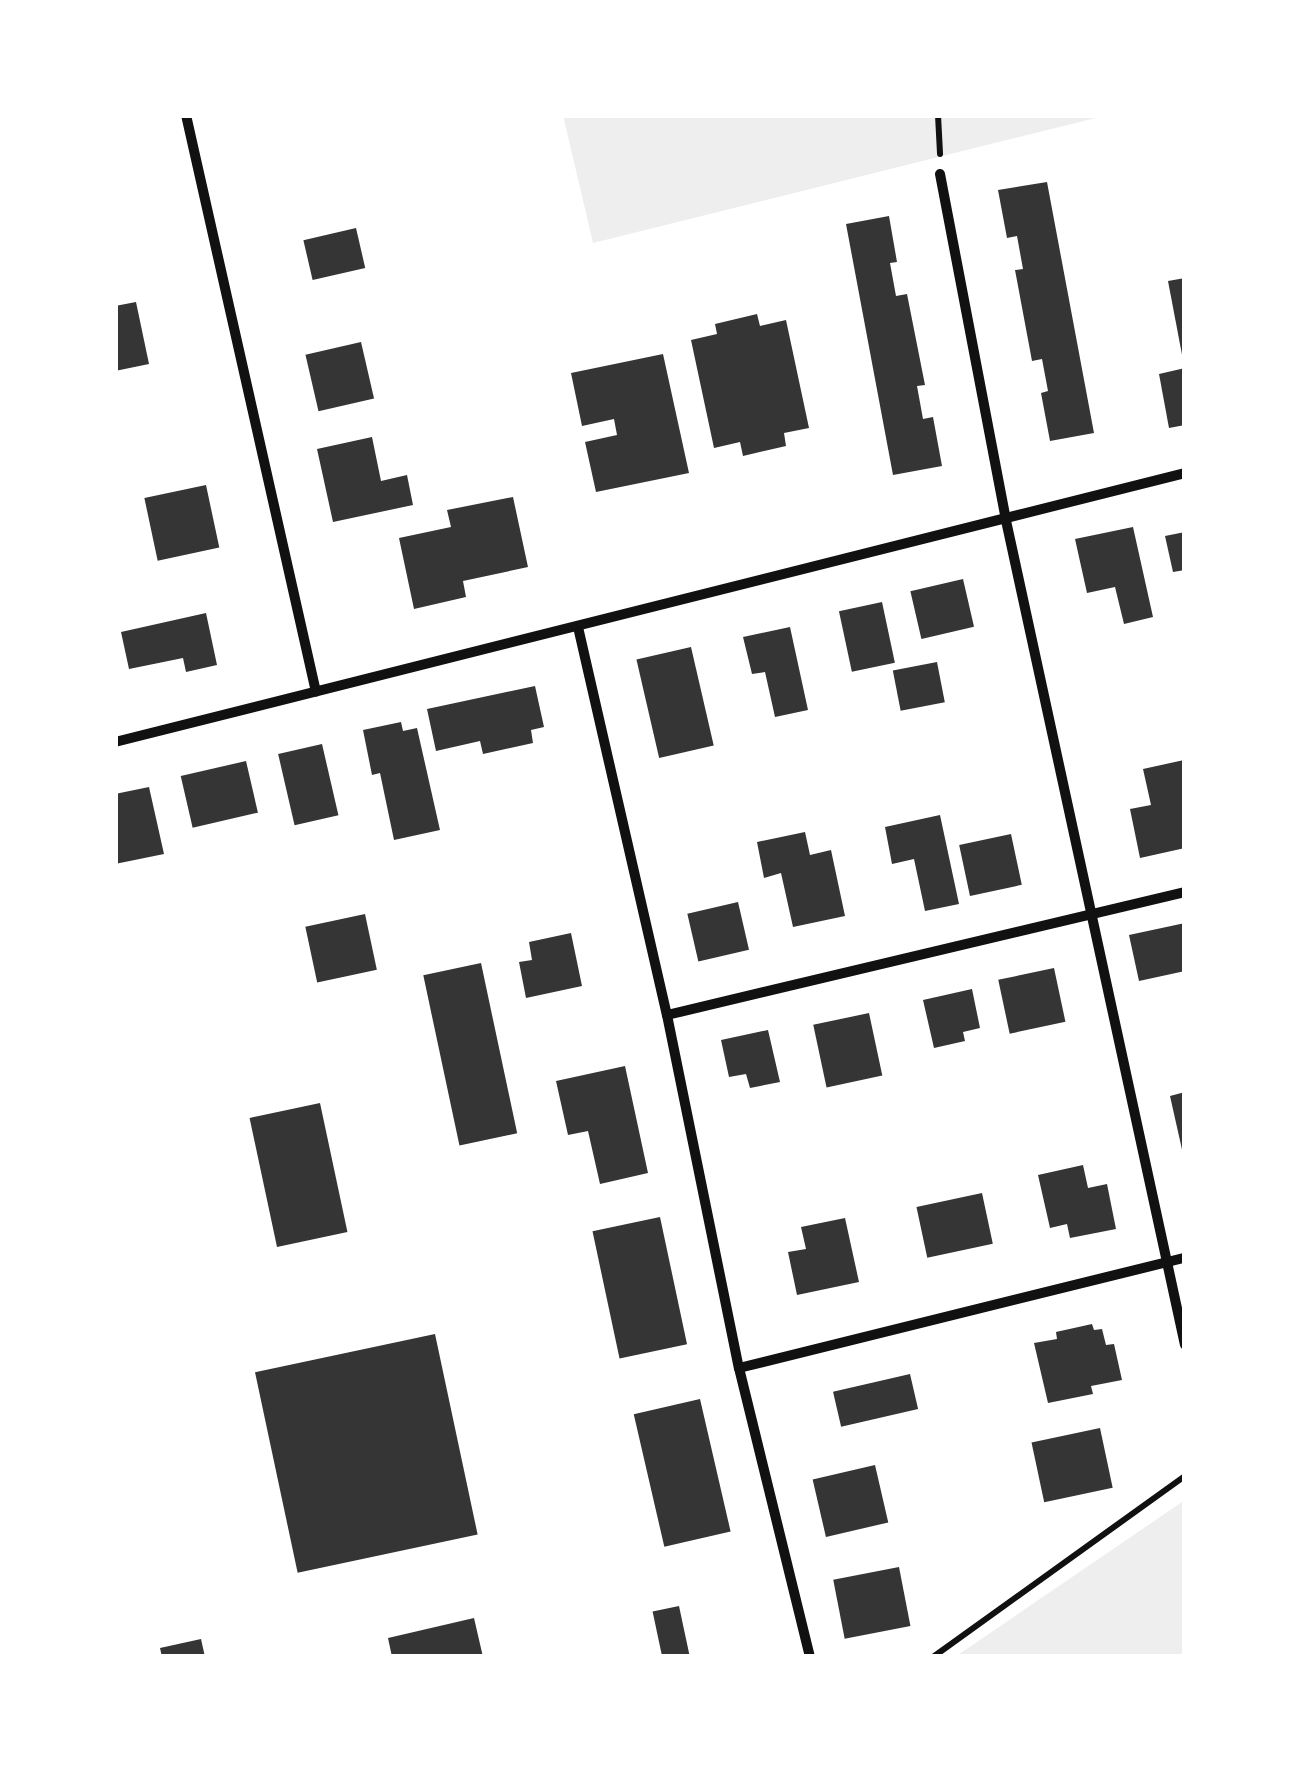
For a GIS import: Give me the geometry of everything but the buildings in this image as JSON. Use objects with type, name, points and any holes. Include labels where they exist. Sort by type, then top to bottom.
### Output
[{"type":"street","points":[[186,115],[316,692]]},
{"type":"street","points":[[940,174],[1005,516],[1185,1345]]},
{"type":"street","points":[[115,742],[1185,473]]},
{"type":"street","points":[[578,627],[667,1016],[739,1368],[810,1657]]},
{"type":"street","points":[[667,1016],[1185,892]]},
{"type":"street","points":[[739,1368],[1185,1258]]},
{"type":"path","points":[[938,115],[940,174]]},
{"type":"path","points":[[933,1657],[1185,1476]]},
{"type":"shaded area","points":[[563,115],[1108,115],[593,243]]},
{"type":"shaded area","points":[[1185,1500],[1185,1657],[955,1657]]}]
